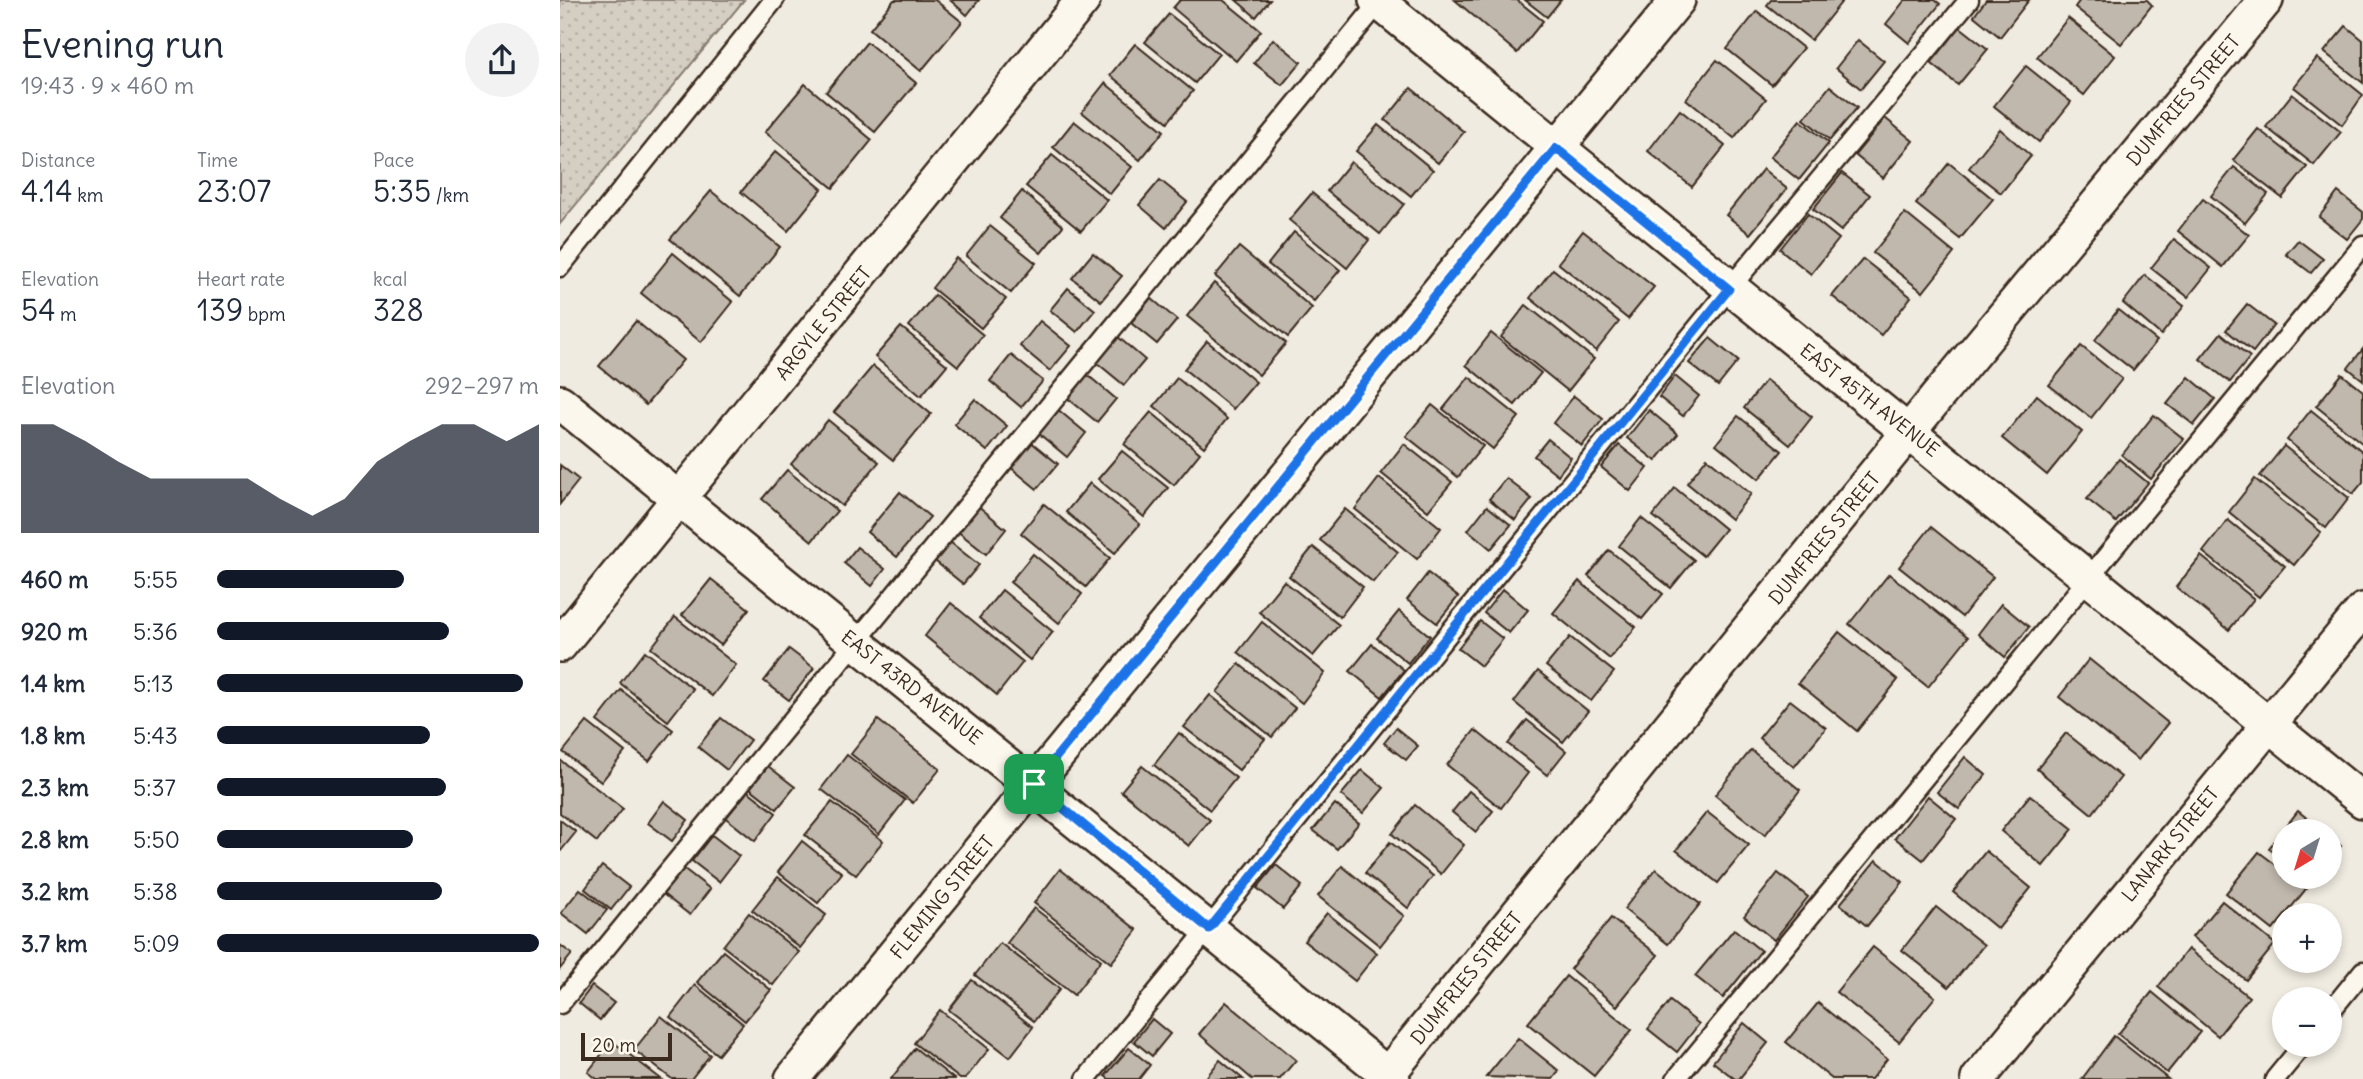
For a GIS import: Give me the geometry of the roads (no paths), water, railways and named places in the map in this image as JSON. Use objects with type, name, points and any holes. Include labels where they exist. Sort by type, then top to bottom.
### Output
[{"type":"street","name":"ARGYLE STREET","points":[[560,645],[1083,0]]},
{"type":"street","name":"FLEMING STREET","points":[[792,1079],[1678,0]]},
{"type":"street","name":"DUMFRIES STREET","points":[[1388,1078],[1909,431],[2266,0]]},
{"type":"street","name":"EAST 45TH AVENUE","points":[[1378,1],[1729,289],[1909,431],[2363,801]]},
{"type":"street","name":"EAST 43RD AVENUE","points":[[560,402],[1034,784],[1388,1078]]},
{"type":"street","name":"LANARK STREET","points":[[1978,1079],[2363,610]]},
{"type":"lane","points":[[560,267],[775,0]]},
{"type":"lane","points":[[1086,1079],[1729,289],[1969,0]]},
{"type":"lane","points":[[560,1004],[1378,1]]},
{"type":"lane","points":[[1676,1079],[2363,245]]},
{"type":"lane","points":[[2342,997],[2363,971]]},
{"type":"lane","points":[[2275,1079],[2293,1057]]}]
